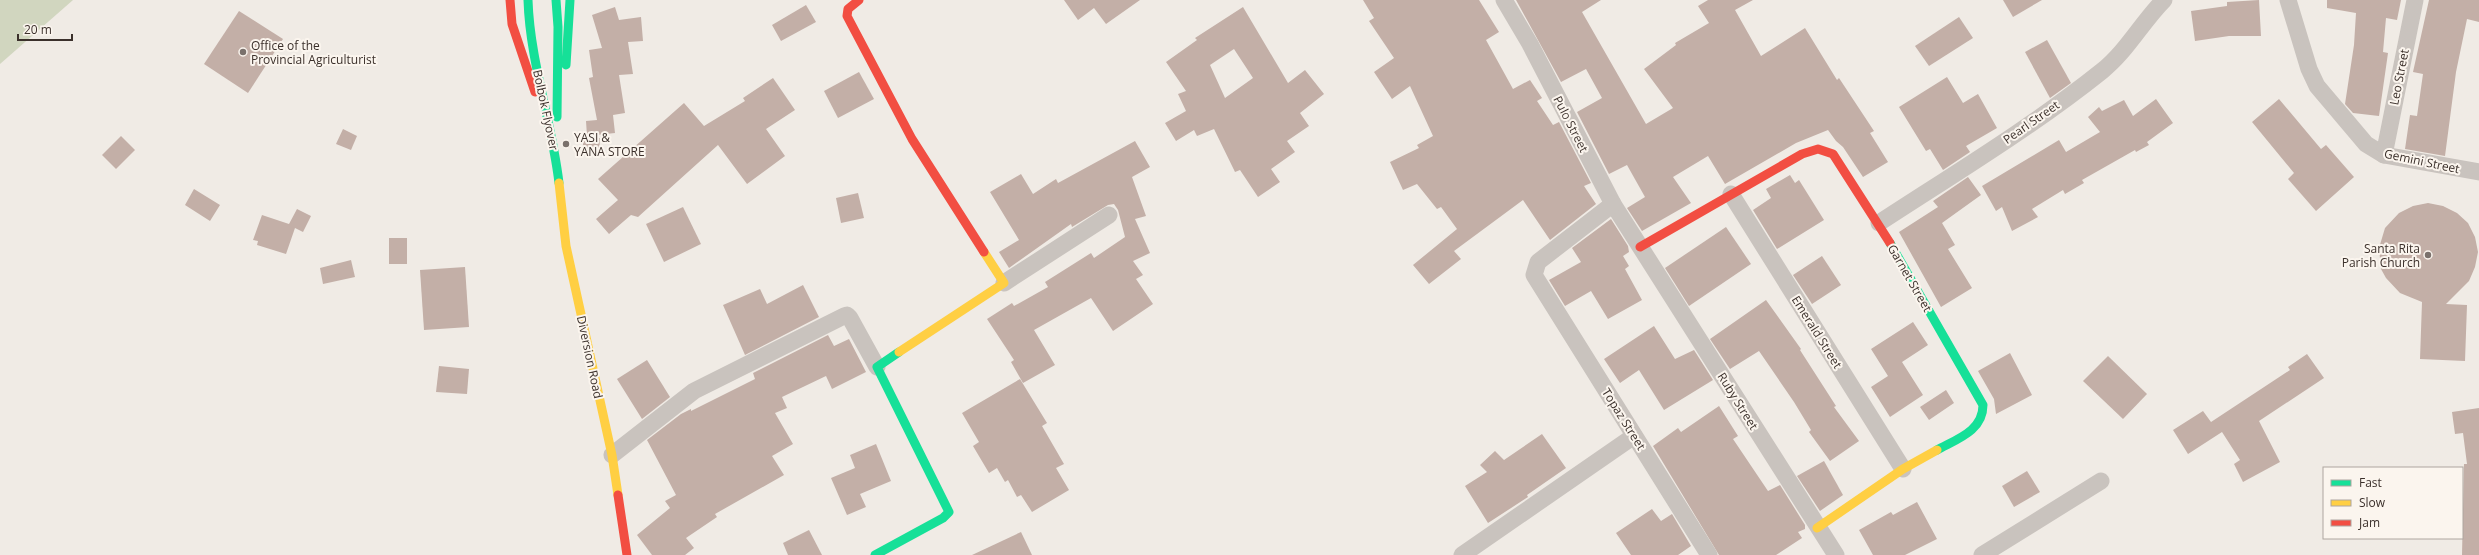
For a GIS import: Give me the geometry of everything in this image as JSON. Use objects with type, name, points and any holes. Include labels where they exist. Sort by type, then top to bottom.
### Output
[{"type":"main road","name":"Diversion Road","points":[[510,0],[512,24],[556,158],[571,269],[612,455],[627,555]]},
{"type":"main road","name":"Bolbok Flyover","points":[[528,0],[529,27],[556,158]]},
{"type":"main road","name":"Bolbok Flyover","points":[[556,0],[558,27],[556,158]]},
{"type":"main road","name":"Diversion Road","points":[[556,158],[570,21],[570,0]]},
{"type":"main road","points":[[849,3],[848,16],[912,139],[1004,283],[877,367],[949,512],[943,518],[875,555]]},
{"type":"main road","name":"Garnet Street","points":[[1731,194],[1810,150],[1824,149],[1833,154],[1879,223],[1983,405],[1983,415],[1973,430],[1903,469]]},
{"type":"main road","points":[[1640,247],[1731,194]]},
{"type":"main road","points":[[1817,528],[1903,469]]},
{"type":"street","name":"Pulo Street","points":[[1504,0],[1530,44],[1613,204],[1640,247]]},
{"type":"street","name":"Pearl Street","points":[[1879,223],[2018,132],[2102,70],[2120,53],[2164,0]]},
{"type":"street","name":"Gemini Street","points":[[2288,0],[2309,69],[2317,86],[2366,144],[2384,155],[2479,172]]},
{"type":"street","name":"Leo Street","points":[[2384,155],[2414,0]]},
{"type":"street","name":"Emerald Street","points":[[1731,194],[1903,469]]},
{"type":"street","name":"Topaz Street","points":[[1613,204],[1538,262],[1534,276],[1709,555]]},
{"type":"street","points":[[1004,283],[1109,215]]},
{"type":"street","name":"Ruby Street","points":[[1640,247],[1817,528],[1836,555]]},
{"type":"street","points":[[612,455],[694,391],[847,315],[877,367]]},
{"type":"street","points":[[1462,555],[1634,436]]},
{"type":"street","points":[[1982,555],[2101,481]]},
{"type":"green space","points":[[0,0],[73,0],[0,64]]},
{"type":"building","points":[[1064,0],[1140,0],[1106,24],[1094,8],[1078,20]]},
{"type":"building","points":[[1363,0],[1479,0],[1499,32],[1486,40],[1513,89],[1530,80],[1542,98],[1537,101],[1553,125],[1559,122],[1591,183],[1584,186],[1596,204],[1550,240],[1523,200],[1454,251],[1461,259],[1429,284],[1413,265],[1457,229],[1441,207],[1437,209],[1417,184],[1403,190],[1390,162],[1419,148],[1417,145],[1433,136],[1410,86],[1392,99],[1374,72],[1394,58],[1369,21],[1374,18]]},
{"type":"building","points":[[1516,0],[1601,0],[1582,12],[1646,124],[1673,108],[1644,69],[1676,45],[1675,43],[1709,23],[1698,6],[1708,0],[1753,0],[1735,10],[1761,56],[1805,28],[1837,80],[1839,78],[1874,131],[1870,133],[1888,162],[1863,177],[1843,147],[1836,141],[1828,130],[1796,143],[1725,184],[1708,156],[1673,177],[1691,203],[1642,231],[1627,208],[1645,197],[1627,165],[1609,174],[1577,112],[1602,98],[1586,69],[1561,82]]},
{"type":"building","points":[[2003,0],[2042,0],[2013,17]]},
{"type":"building","points":[[2259,0],[2261,36],[2229,36],[2195,41],[2191,11],[2227,6],[2227,2]]},
{"type":"building","points":[[2327,0],[2401,0],[2397,20],[2386,18],[2383,52],[2388,53],[2379,116],[2353,113],[2345,104],[2354,45],[2356,13],[2327,8]]},
{"type":"building","points":[[2429,0],[2479,0],[2479,22],[2467,19],[2456,72],[2445,156],[2405,149],[2410,115],[2417,116],[2423,74],[2413,72]]},
{"type":"building","points":[[806,5],[816,22],[781,41],[772,25]]},
{"type":"building","points":[[615,7],[619,20],[641,17],[643,41],[628,42],[633,74],[619,75],[625,113],[613,115],[615,133],[587,136],[586,121],[597,120],[589,78],[593,77],[589,50],[602,48],[592,15]]},
{"type":"building","points":[[1243,7],[1288,83],[1305,70],[1324,94],[1300,113],[1309,126],[1287,141],[1295,152],[1271,169],[1280,182],[1258,197],[1240,170],[1235,172],[1214,129],[1197,136],[1194,130],[1176,141],[1165,123],[1186,111],[1178,94],[1186,91],[1166,62],[1197,40],[1195,38]],"holes":[[[1234,49],[1253,78],[1225,98],[1210,65]]]},
{"type":"building","name":"Office of the Provincial Agriculturist","points":[[239,11],[283,39],[248,93],[204,64]]},
{"type":"building","points":[[1959,17],[1973,38],[1929,66],[1915,46]]},
{"type":"building","points":[[2047,40],[2071,83],[2050,98],[2025,52]]},
{"type":"building","points":[[859,72],[874,99],[838,118],[824,91]]},
{"type":"building","points":[[1947,77],[1963,103],[1978,94],[1997,128],[1966,146],[1970,152],[1943,170],[1930,149],[1926,151],[1899,107]]},
{"type":"building","points":[[773,78],[795,110],[766,129],[785,156],[747,184],[718,145],[638,217],[631,215],[609,234],[596,219],[618,200],[598,179],[684,103],[704,126],[745,101],[743,98]]},
{"type":"building","points":[[2156,99],[2173,123],[2147,142],[2149,145],[2136,152],[2135,150],[2082,180],[2084,183],[2065,194],[2063,190],[2032,209],[2038,217],[2012,231],[2002,207],[1996,211],[1982,186],[2059,140],[2066,152],[2100,132],[2088,117],[2099,107],[2102,111],[2124,100],[2133,116]]},
{"type":"building","points":[[2279,99],[2321,149],[2326,145],[2354,177],[2316,211],[2288,179],[2294,173],[2252,122]]},
{"type":"building","points":[[343,129],[357,136],[351,150],[336,144]]},
{"type":"building","points":[[121,136],[135,150],[116,169],[102,155]]},
{"type":"building","points":[[583,138],[600,138],[599,154],[583,154]]},
{"type":"building","points":[[1135,141],[1150,167],[1132,177],[1146,216],[1135,219],[1150,253],[1133,261],[1143,275],[1136,279],[1153,304],[1113,331],[1091,298],[1034,330],[1055,365],[1023,383],[1011,362],[1014,360],[987,319],[1012,303],[1014,306],[1048,287],[1045,282],[1091,253],[1094,258],[1125,237],[1118,210],[1114,204],[1108,205],[1072,227],[1071,224],[1009,268],[999,252],[1019,240],[990,192],[1021,174],[1033,194],[1056,179],[1058,183]]},
{"type":"building","points":[[1790,175],[1795,183],[1799,180],[1824,220],[1777,249],[1753,210],[1771,198],[1766,189]]},
{"type":"building","points":[[1968,177],[1981,195],[1942,223],[1955,245],[1948,249],[1972,288],[1941,307],[1899,232],[1938,207],[1933,201]]},
{"type":"building","points":[[194,189],[220,205],[210,221],[185,205]]},
{"type":"building","points":[[858,193],[864,218],[841,223],[836,198]]},
{"type":"building","name":"Santa Rita Parish Church","points":[[2428,203],[2443,206],[2457,213],[2468,223],[2475,237],[2478,252],[2475,267],[2469,281],[2446,304],[2467,305],[2465,361],[2420,359],[2422,302],[2400,293],[2386,278],[2381,269],[2379,248],[2385,228],[2399,213],[2413,206]]},
{"type":"building","points":[[683,207],[701,244],[664,262],[646,224]]},
{"type":"building","points":[[297,209],[311,216],[303,232],[295,228],[286,254],[257,245],[258,241],[253,240],[262,215],[289,224]]},
{"type":"building","points":[[1611,219],[1628,246],[1629,252],[1623,256],[1629,266],[1625,269],[1642,300],[1608,319],[1591,291],[1565,306],[1549,280],[1581,262],[1572,248]]},
{"type":"building","points":[[1726,227],[1751,264],[1689,306],[1665,268]]},
{"type":"building","points":[[389,238],[407,238],[407,264],[389,264]]},
{"type":"building","points":[[1822,256],[1841,285],[1812,304],[1793,275]]},
{"type":"building","points":[[351,260],[355,277],[323,284],[320,268]]},
{"type":"building","points":[[465,267],[469,327],[424,330],[420,270]]},
{"type":"building","points":[[803,285],[819,317],[745,355],[723,305],[760,289],[767,304]]},
{"type":"building","points":[[1766,300],[1801,349],[1800,350],[1836,406],[1834,407],[1859,441],[1830,461],[1809,432],[1811,430],[1794,402],[1759,351],[1730,369],[1710,339]]},
{"type":"building","points":[[1913,322],[1928,345],[1902,362],[1923,395],[1890,417],[1871,387],[1888,376],[1871,349]]},
{"type":"building","points":[[1654,326],[1675,359],[1694,350],[1713,380],[1664,410],[1639,370],[1620,383],[1604,359]]},
{"type":"building","points":[[828,335],[834,346],[849,339],[866,372],[832,389],[826,376],[782,397],[787,408],[775,413],[793,444],[772,456],[784,475],[715,514],[717,517],[686,538],[694,548],[685,555],[652,555],[637,535],[670,508],[665,501],[676,495],[647,440],[681,414],[691,409],[691,411],[755,379],[753,373]]},
{"type":"building","points":[[2010,353],[2032,395],[1996,414],[1994,399],[1978,371]]},
{"type":"building","points":[[2307,354],[2324,378],[2259,421],[2280,462],[2243,482],[2234,464],[2240,460],[2222,432],[2188,454],[2173,430],[2203,411],[2211,422],[2290,370],[2288,367]]},
{"type":"building","points":[[2108,356],[2147,394],[2123,419],[2083,381]]},
{"type":"building","points":[[647,360],[670,397],[642,419],[617,379]]},
{"type":"building","points":[[439,366],[469,369],[467,394],[436,392]]},
{"type":"building","points":[[1020,379],[1047,423],[1042,426],[1064,464],[1056,468],[1069,490],[1032,512],[1021,495],[1017,497],[1008,480],[1005,482],[997,468],[989,473],[973,446],[979,442],[962,413]]},
{"type":"building","points":[[1946,390],[1954,403],[1929,420],[1920,407]]},
{"type":"building","points":[[1719,406],[1738,436],[1733,439],[1768,491],[1780,485],[1805,525],[1805,529],[1798,532],[1802,538],[1776,555],[1719,555],[1653,446],[1678,428],[1681,432]]},
{"type":"building","points":[[2479,408],[2479,555],[2462,555],[2464,464],[2467,464],[2463,433],[2455,434],[2452,412]]},
{"type":"building","points":[[1542,434],[1566,468],[1527,495],[1528,497],[1488,523],[1465,486],[1487,472],[1480,465],[1495,451],[1504,460]]},
{"type":"building","points":[[876,444],[891,481],[860,494],[866,507],[847,515],[831,478],[855,468],[850,455]]},
{"type":"building","points":[[1824,461],[1843,495],[1820,511],[1797,476]]},
{"type":"building","points":[[2027,471],[2040,492],[2014,507],[2002,486]]},
{"type":"building","points":[[1917,502],[1937,539],[1905,555],[1873,555],[1859,530],[1891,512],[1893,515]]},
{"type":"building","points":[[1652,509],[1661,521],[1672,514],[1691,546],[1678,555],[1631,555],[1616,533]]},
{"type":"building","points":[[809,530],[822,555],[788,555],[783,543]]},
{"type":"building","points":[[1021,532],[1032,555],[972,555]]},
{"type":"traffic: fast","points":[[528,0],[533,46],[556,160],[559,183]]},
{"type":"traffic: fast","points":[[556,0],[558,27],[557,117]]},
{"type":"traffic: fast","points":[[566,65],[570,0]]},
{"type":"traffic: fast","points":[[1890,243],[1983,405],[1982,414],[1974,428],[1960,438],[1937,450]]},
{"type":"traffic: fast","points":[[875,555],[943,518],[949,512],[877,367],[899,352]]},
{"type":"traffic: slow","points":[[559,183],[566,246],[612,455],[618,495]]},
{"type":"traffic: slow","points":[[899,352],[1004,283],[984,252]]},
{"type":"traffic: slow","points":[[1817,528],[1903,469],[1937,450]]},
{"type":"traffic: jam","points":[[510,0],[512,24],[535,92]]},
{"type":"traffic: jam","points":[[859,0],[848,9],[847,16],[912,139],[984,252]]},
{"type":"traffic: jam","points":[[1640,247],[1802,154],[1818,149],[1833,154],[1890,243]]},
{"type":"traffic: jam","points":[[618,495],[627,555]]},
{"type":"place","name":"Office of the Provincial Agriculturist","points":[[243,52]]},
{"type":"place","name":"YASI & YANA STORE","points":[[566,144]]},
{"type":"place","name":"Santa Rita Parish Church","points":[[2428,255]]}]
